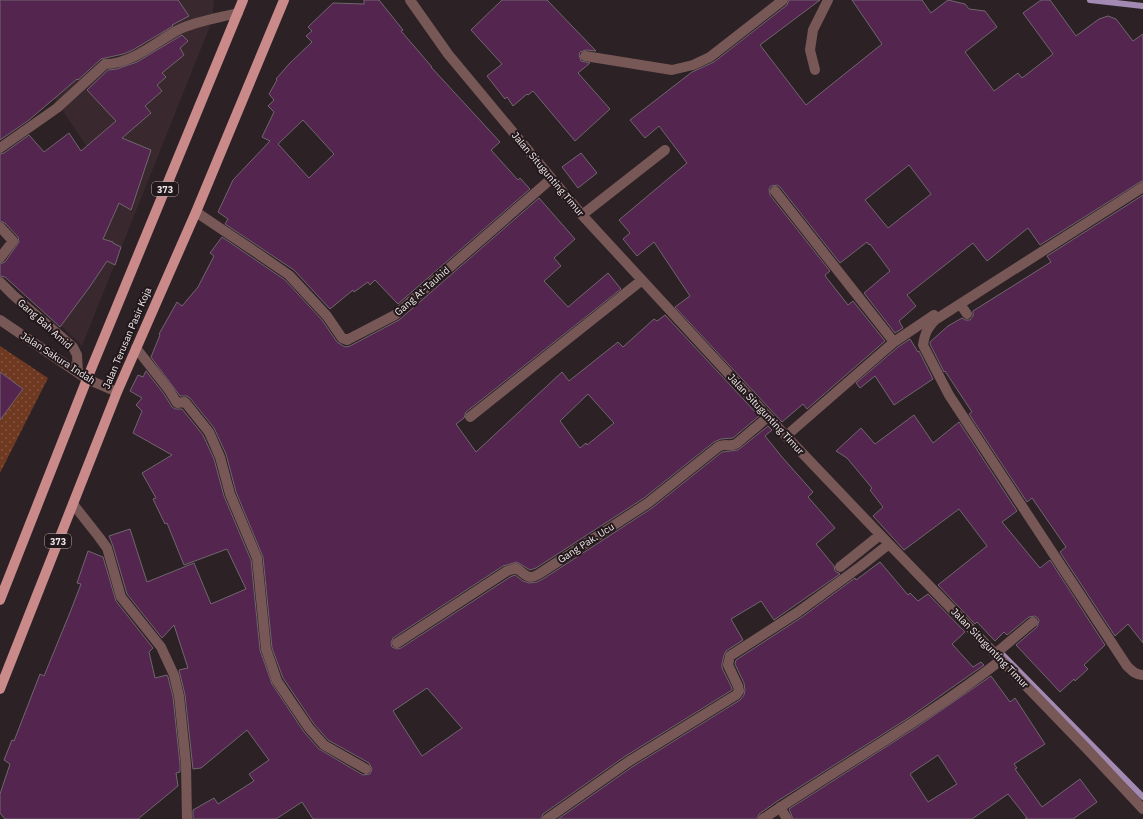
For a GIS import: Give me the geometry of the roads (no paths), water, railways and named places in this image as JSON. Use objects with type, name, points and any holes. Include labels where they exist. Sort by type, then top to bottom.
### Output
[{"type":"main road","name":"Jalan Terusan Pasir Koja","points":[[0,600],[83,376],[243,0]]},
{"type":"main road","name":"Jalan Terusan Pasir Koja","points":[[0,689],[117,392],[196,212],[284,2]]},
{"type":"street","name":"Jalan Situgunting Timur","points":[[410,0],[448,54],[582,215],[768,417],[1143,809]]},
{"type":"street","points":[[585,56],[672,70],[693,65],[710,57],[783,0]]},
{"type":"street","points":[[815,70],[810,50],[813,30],[828,0]]},
{"type":"street","points":[[0,148],[56,108],[105,64],[113,64],[142,52],[178,30],[195,23],[238,13]]},
{"type":"street","points":[[582,215],[665,150]]},
{"type":"street","name":"Gang At-Tauhid","points":[[196,212],[289,276],[327,316],[342,338],[347,340],[395,315],[551,179]]},
{"type":"street","points":[[786,436],[894,342],[933,315],[1143,182]]},
{"type":"street","points":[[1143,187],[935,320],[928,328],[924,337],[923,345],[948,395],[1123,659],[1133,672],[1143,676]]},
{"type":"street","points":[[775,191],[894,342]]},
{"type":"street","points":[[0,227],[13,241],[0,258]]},
{"type":"street","points":[[470,418],[642,280]]},
{"type":"street","name":"Gang Bah Amid","points":[[0,282],[72,347],[77,355],[83,376]]},
{"type":"street","points":[[960,304],[967,314]]},
{"type":"street","name":"Jalan Sakura Indah","points":[[0,320],[83,376],[117,392]]},
{"type":"street","points":[[136,348],[169,390],[177,403],[185,402],[209,432],[220,457],[230,494],[257,558],[266,649],[277,681],[309,728],[324,745],[366,769]]},
{"type":"street","name":"Gang Pak. Ucu","points":[[397,643],[507,571],[516,568],[522,571],[527,577],[533,577],[539,574],[648,503],[718,447],[722,445],[736,444],[768,417]]},
{"type":"street","points":[[73,504],[106,548],[121,597],[161,647],[174,675],[180,696],[186,764],[186,819]]},
{"type":"street","points":[[840,567],[880,535]]},
{"type":"street","points":[[547,819],[628,762],[736,695],[739,691],[728,665],[730,656],[798,612],[862,566],[889,544]]},
{"type":"street","points":[[763,819],[956,693],[998,657],[1033,622]]},
{"type":"street","points":[[780,807],[787,819]]},
{"type":"waterway","points":[[1090,0],[1143,6]]},
{"type":"waterway","points":[[1001,653],[1143,797]]}]
